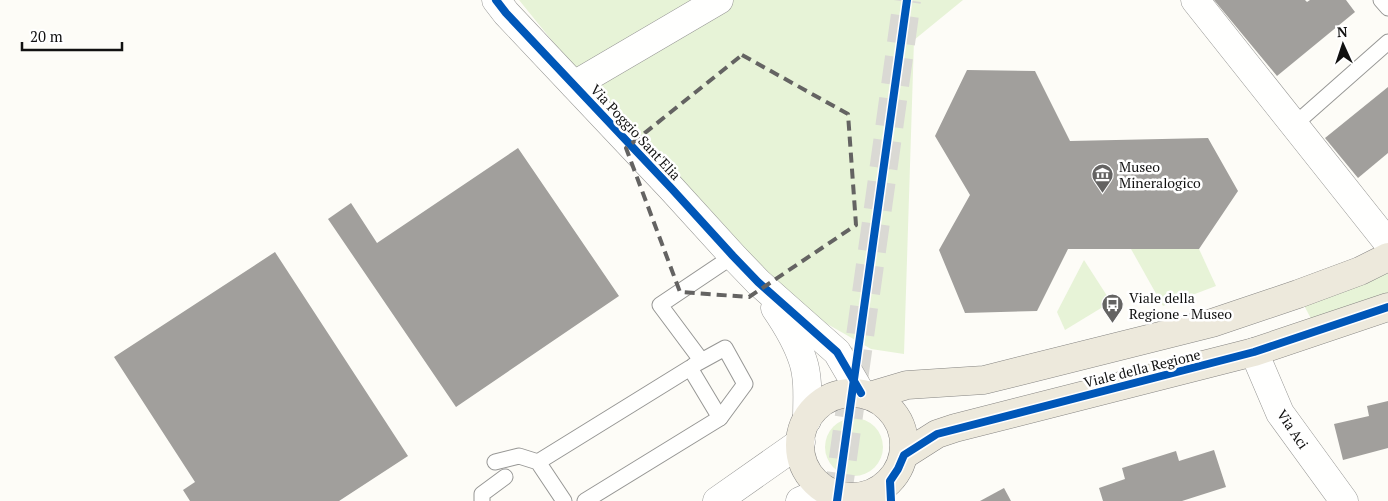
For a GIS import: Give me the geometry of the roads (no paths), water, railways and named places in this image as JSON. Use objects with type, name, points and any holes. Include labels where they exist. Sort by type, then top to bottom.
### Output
[{"type":"main road","name":"Viale della Regione","points":[[866,395],[906,386],[984,380],[1212,323],[1360,271],[1388,257]]},
{"type":"main road","name":"Viale della Regione","points":[[904,455],[937,434],[955,428],[1254,352],[1388,307]]},
{"type":"main road","points":[[849,394],[866,395],[890,410],[899,423],[904,439],[904,455],[891,491],[854,498],[835,496],[811,477],[802,460],[804,431],[815,410],[825,402],[836,396],[849,394]]},
{"type":"street","name":"Via Poggio Sant'Elia","points":[[496,0],[506,13],[672,188],[758,282]]},
{"type":"street","points":[[574,85],[719,0]]},
{"type":"street","points":[[1195,0],[1388,243]]},
{"type":"street","points":[[758,282],[837,352],[866,395]]},
{"type":"street","points":[[717,501],[804,431],[807,391],[804,361],[788,327],[758,282]]},
{"type":"street","name":"Via Aci","points":[[1254,352],[1280,413],[1344,501]]},
{"type":"street","points":[[800,501],[835,496]]},
{"type":"lane","points":[[1381,0],[1388,8]]},
{"type":"lane","points":[[1294,125],[1388,42]]},
{"type":"lane","points":[[720,418],[695,364],[660,305],[733,256]]},
{"type":"lane","points":[[538,462],[695,364],[726,348],[745,384],[720,418],[585,501]]},
{"type":"lane","points":[[494,462],[519,456],[538,462],[564,501]]},
{"type":"lane","points":[[482,501],[482,494],[505,477]]},
{"type":"tunnel","points":[[837,501],[907,0]]},
{"type":"place","name":"Museo Mineralogico","points":[[1103,193]]},
{"type":"place","name":"Viale della Regione - Museo","points":[[1113,324]]}]
